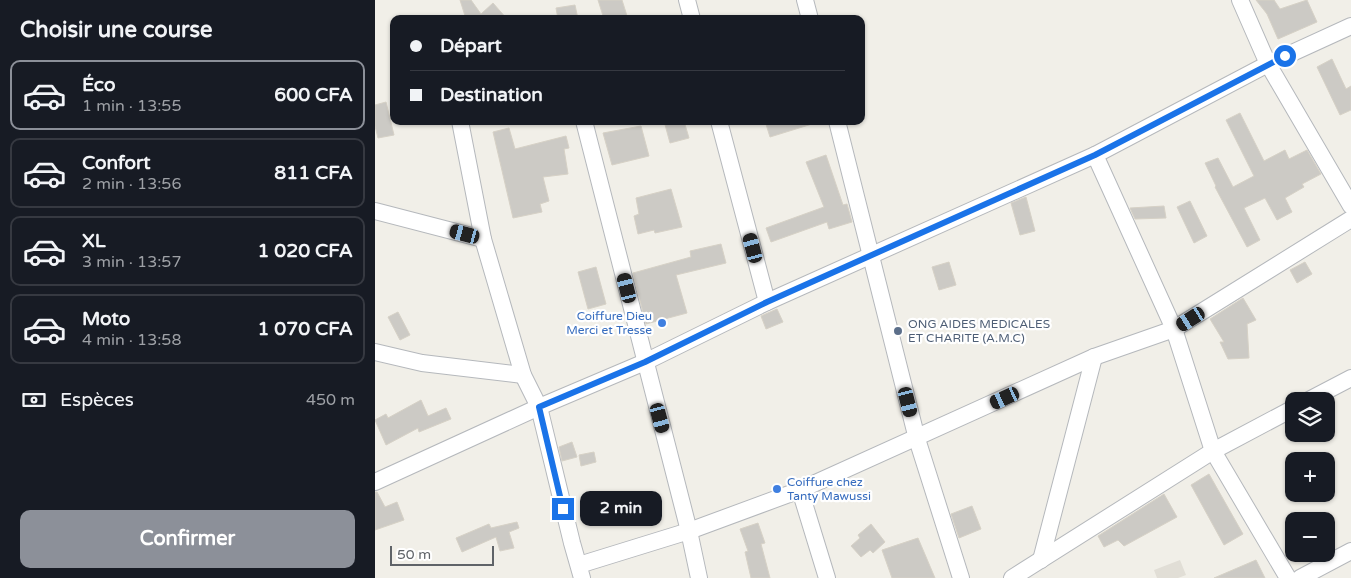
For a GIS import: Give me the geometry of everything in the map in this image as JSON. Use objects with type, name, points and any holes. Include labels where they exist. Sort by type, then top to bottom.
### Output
[{"type":"street","points":[[687,0],[691,15]]},
{"type":"street","points":[[805,0],[809,15]]},
{"type":"street","points":[[1240,0],[1269,64],[1351,206]]},
{"type":"street","points":[[375,482],[539,407],[645,362],[767,302],[1095,155],[1269,64],[1351,26]]},
{"type":"street","points":[[461,125],[483,239],[523,375],[539,407],[581,572],[799,490],[917,439],[1094,358],[1175,329],[1351,219]]},
{"type":"street","points":[[585,125],[689,531],[699,578]]},
{"type":"street","points":[[720,125],[767,302]]},
{"type":"street","points":[[838,125],[917,439],[961,578]]},
{"type":"street","points":[[1095,155],[1175,329],[1213,451],[1288,578]]},
{"type":"street","points":[[375,211],[483,239]]},
{"type":"street","points":[[375,352],[422,363],[523,375]]},
{"type":"street","points":[[1041,560],[1094,358]]},
{"type":"street","points":[[1324,392],[1351,378]]},
{"type":"street","points":[[1013,578],[1213,451],[1285,413]]},
{"type":"street","points":[[799,490],[827,578]]},
{"type":"street","points":[[1300,578],[1351,551]]},
{"type":"shaded area","points":[[1180,560],[1186,575],[1178,578],[1157,578],[1154,570]]},
{"type":"building","points":[[460,0],[471,0],[481,14],[493,3],[504,15],[465,15]]},
{"type":"building","points":[[598,0],[622,0],[627,15],[603,15]]},
{"type":"building","points":[[1256,0],[1274,0],[1280,9],[1307,0],[1317,22],[1278,39],[1267,14]]},
{"type":"building","points":[[575,5],[577,15],[557,15],[556,8]]},
{"type":"building","points":[[1332,59],[1346,89],[1351,86],[1351,110],[1340,115],[1317,67]]},
{"type":"building","points":[[386,102],[390,125],[394,135],[378,138],[375,126],[375,105]]},
{"type":"building","points":[[1240,113],[1264,161],[1285,150],[1289,159],[1307,150],[1321,174],[1302,184],[1304,187],[1285,198],[1292,212],[1277,220],[1265,198],[1244,208],[1260,240],[1247,247],[1215,187],[1205,163],[1218,158],[1233,187],[1254,176],[1226,120]]},
{"type":"building","points":[[665,125],[685,125],[689,138],[670,143]]},
{"type":"building","points":[[766,125],[809,125],[770,137]]},
{"type":"building","points":[[641,126],[649,156],[612,165],[603,133]]},
{"type":"building","points":[[509,128],[515,149],[566,136],[569,148],[564,149],[568,174],[543,177],[549,201],[540,204],[542,212],[513,218],[493,132]]},
{"type":"building","points":[[826,155],[843,205],[847,204],[852,222],[829,229],[827,222],[771,242],[766,228],[824,207],[806,162]]},
{"type":"building","points":[[671,189],[682,227],[655,233],[654,230],[638,234],[634,216],[639,214],[636,198]]},
{"type":"building","points":[[1026,197],[1035,231],[1020,235],[1011,203]]},
{"type":"building","points":[[1190,201],[1207,236],[1194,243],[1177,207]]},
{"type":"building","points":[[1164,206],[1166,218],[1135,219],[1130,208]]},
{"type":"building","points":[[721,244],[726,263],[676,275],[687,313],[646,324],[633,273],[691,257],[690,251]]},
{"type":"building","points":[[949,262],[956,285],[939,290],[932,267]]},
{"type":"building","points":[[1305,262],[1312,274],[1297,283],[1290,270]]},
{"type":"building","points":[[596,267],[606,304],[588,309],[578,272]]},
{"type":"building","points":[[1243,298],[1256,320],[1247,324],[1249,358],[1228,359],[1220,342],[1224,342],[1210,319]]},
{"type":"building","points":[[777,309],[783,322],[766,329],[761,316]]},
{"type":"building","points":[[398,312],[410,335],[400,340],[388,317]]},
{"type":"building","points":[[421,400],[428,416],[446,408],[451,419],[419,432],[418,428],[386,445],[375,420],[386,414],[388,418]]},
{"type":"building","points":[[572,442],[577,457],[562,461],[559,447]]},
{"type":"building","points":[[594,452],[596,462],[581,466],[579,455]]},
{"type":"building","points":[[1209,474],[1243,534],[1224,545],[1191,485]]},
{"type":"building","points":[[375,492],[377,492],[385,507],[397,502],[404,520],[375,530]]},
{"type":"building","points":[[1164,494],[1177,517],[1124,546],[1118,540],[1104,547],[1098,536]]},
{"type":"building","points":[[972,506],[981,529],[959,538],[951,514]]},
{"type":"building","points":[[517,522],[519,528],[509,532],[514,548],[500,551],[496,537],[462,552],[456,538],[489,524],[491,528]]},
{"type":"building","points":[[758,523],[765,543],[761,544],[770,578],[751,578],[745,552],[748,551],[740,529]]},
{"type":"building","points":[[871,524],[885,542],[873,553],[870,550],[861,557],[851,546],[860,538],[858,535]]},
{"type":"building","points":[[918,538],[935,578],[892,578],[882,550]]},
{"type":"building","points":[[1256,560],[1265,578],[1214,578]]},
{"type":"place","name":"Coiffure Dieu Merci et Tresse","points":[[662,323]]},
{"type":"place","name":"ONG AIDES MEDICALES ET CHARITE (A.M.C)","points":[[898,331]]},
{"type":"place","name":"Coiffure chez Tanty Mawussi","points":[[777,489]]},
{"type":"route","points":[[563,509],[539,407],[645,362],[767,302],[1095,155],[1285,56]]}]
